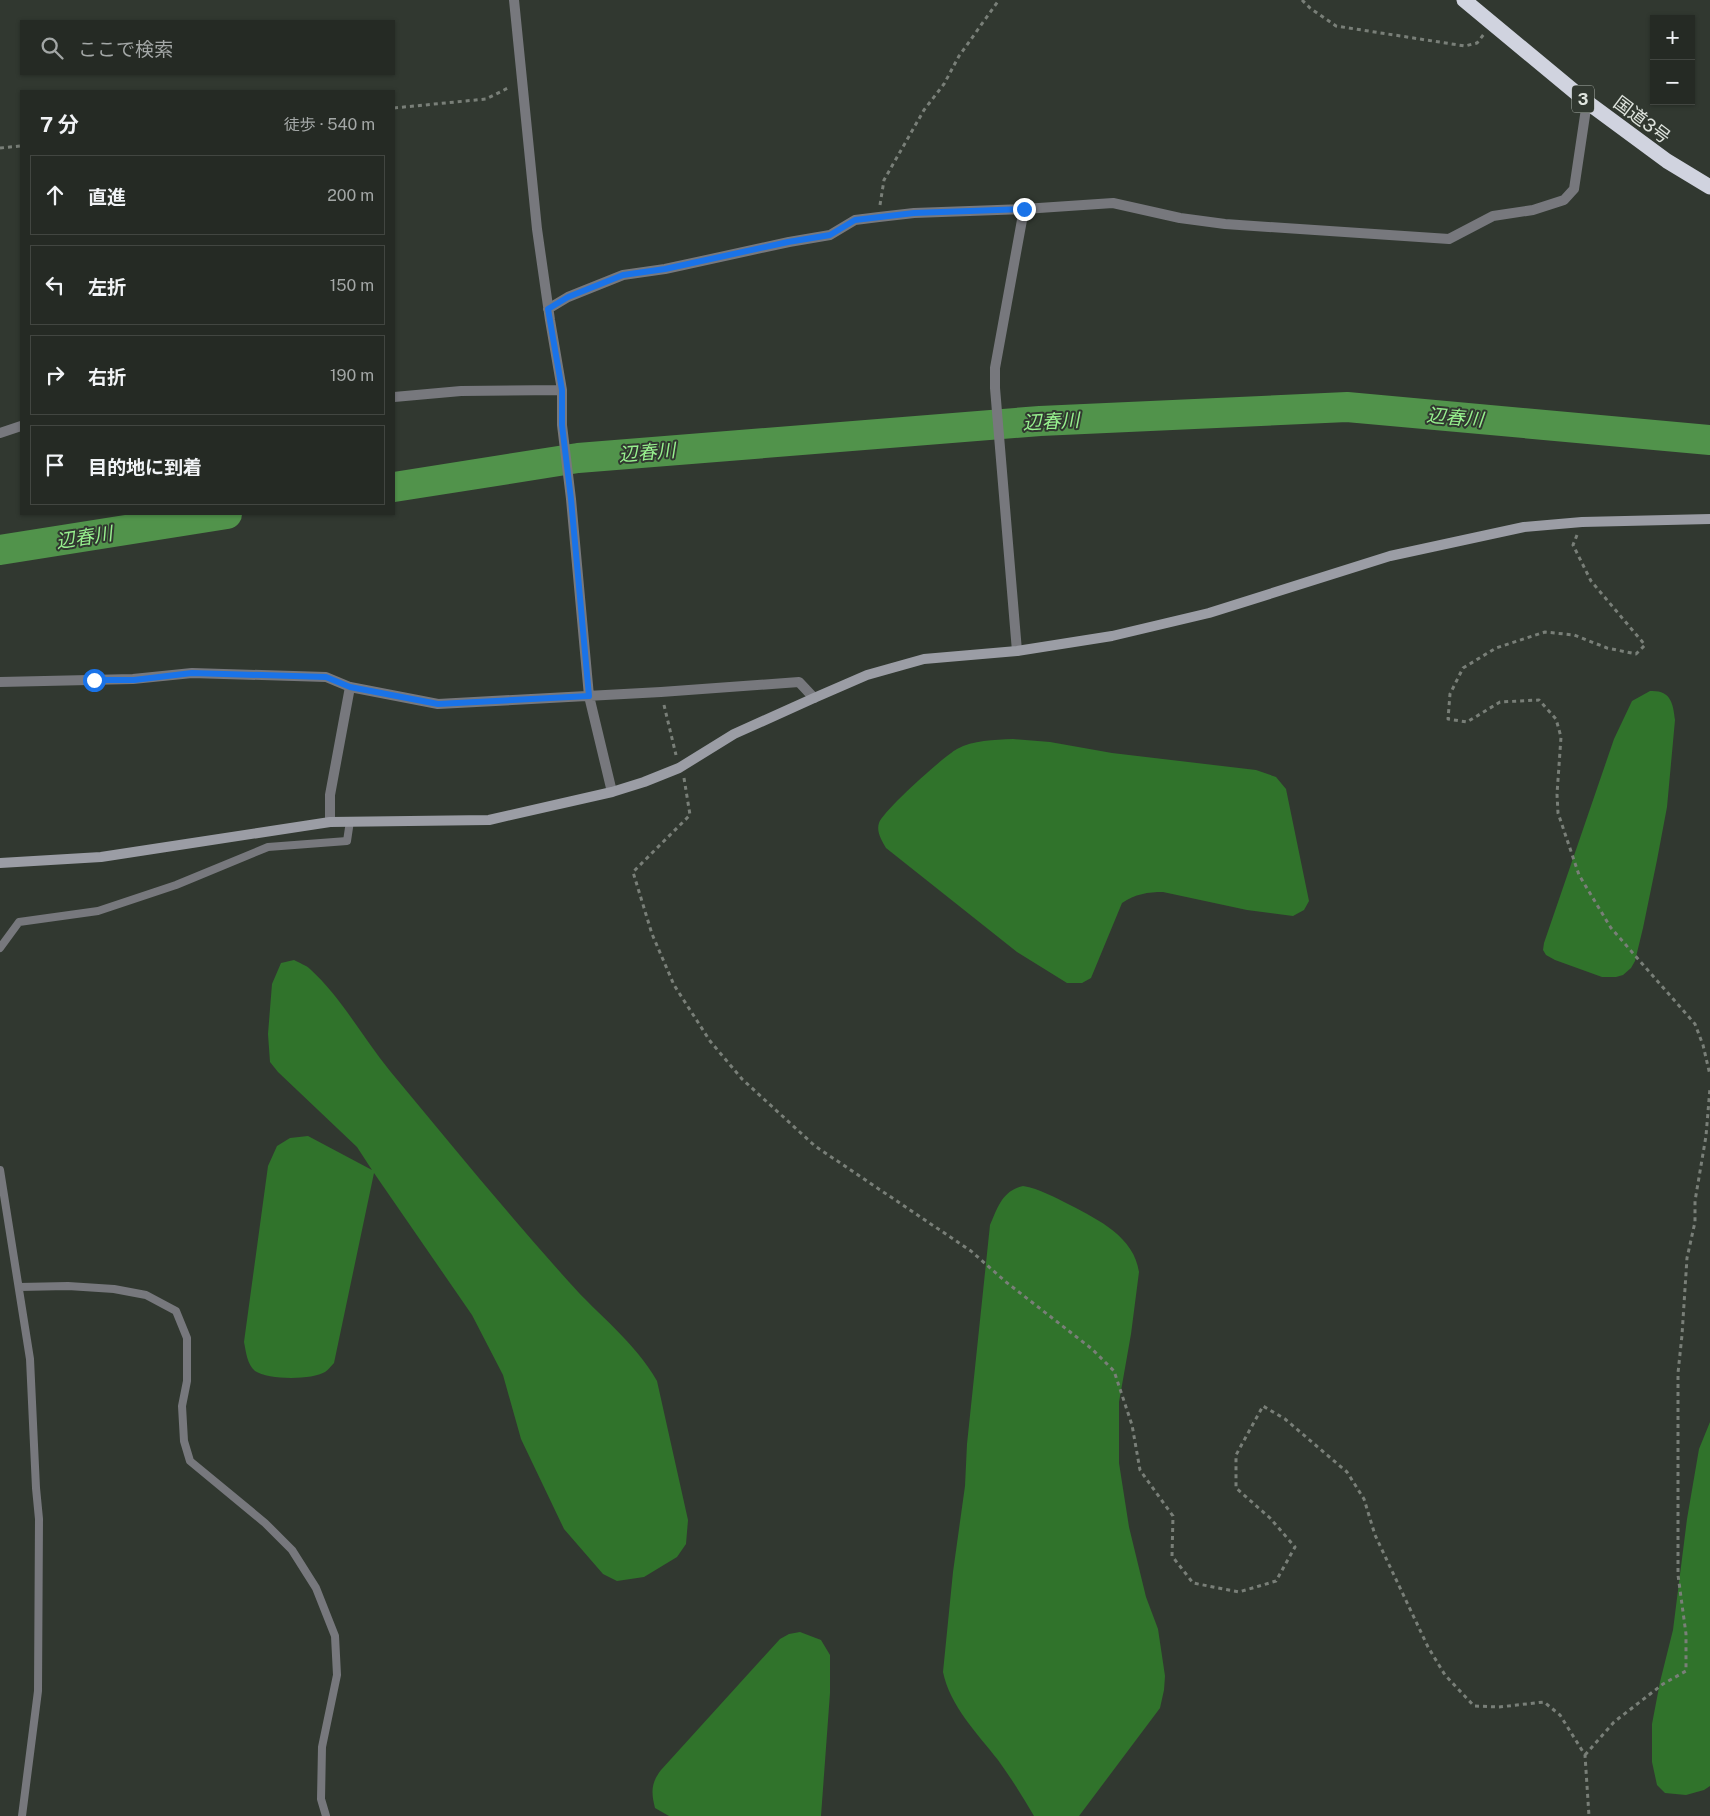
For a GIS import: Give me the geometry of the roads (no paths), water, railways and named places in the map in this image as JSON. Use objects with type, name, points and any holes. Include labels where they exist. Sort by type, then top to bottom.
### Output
[{"type":"highway","name":"国道3号","points":[[1464,0],[1587,102],[1667,161],[1710,187]]},
{"type":"street","points":[[514,0],[537,229],[562,390],[562,425],[571,499],[589,696],[612,792]]},
{"type":"street","points":[[548,309],[568,297],[623,275],[665,269],[788,242],[830,235],[855,220],[914,213],[1024,209],[1113,203],[1172,216],[1225,224],[1449,239],[1493,216],[1533,210],[1564,200],[1574,189],[1587,102]]},
{"type":"street","points":[[1017,651],[995,388],[995,368],[1024,209]]},
{"type":"street","points":[[395,397],[462,391],[562,390]]},
{"type":"street","points":[[0,433],[20,426]]},
{"type":"street","points":[[0,863],[101,857],[330,822],[488,820],[612,792],[681,771],[734,734],[867,675],[924,659],[1017,651],[1112,636],[1209,613],[1390,556],[1524,527],[1582,522],[1710,519]]},
{"type":"street","points":[[0,682],[134,680],[192,673],[326,677],[350,687],[438,704],[661,692],[799,682],[814,698]]},
{"type":"street","points":[[330,822],[330,795],[350,687]]},
{"type":"lane","points":[[0,948],[19,922],[98,911],[176,885],[268,847],[347,841],[350,821]]},
{"type":"lane","points":[[0,1170],[30,1359],[39,1519],[38,1691],[22,1816]]},
{"type":"lane","points":[[19,1287],[68,1286],[114,1289],[146,1295],[176,1311],[187,1338],[187,1381],[182,1406],[184,1441],[190,1461],[265,1523],[292,1550],[316,1588],[335,1636],[337,1675],[322,1747],[321,1799],[326,1816]]},
{"type":"waterway","name":"辺春川","points":[[395,487],[578,458],[1040,421],[1347,407],[1710,440]]},
{"type":"waterway","name":"辺春川","points":[[0,550],[221,515]]}]
